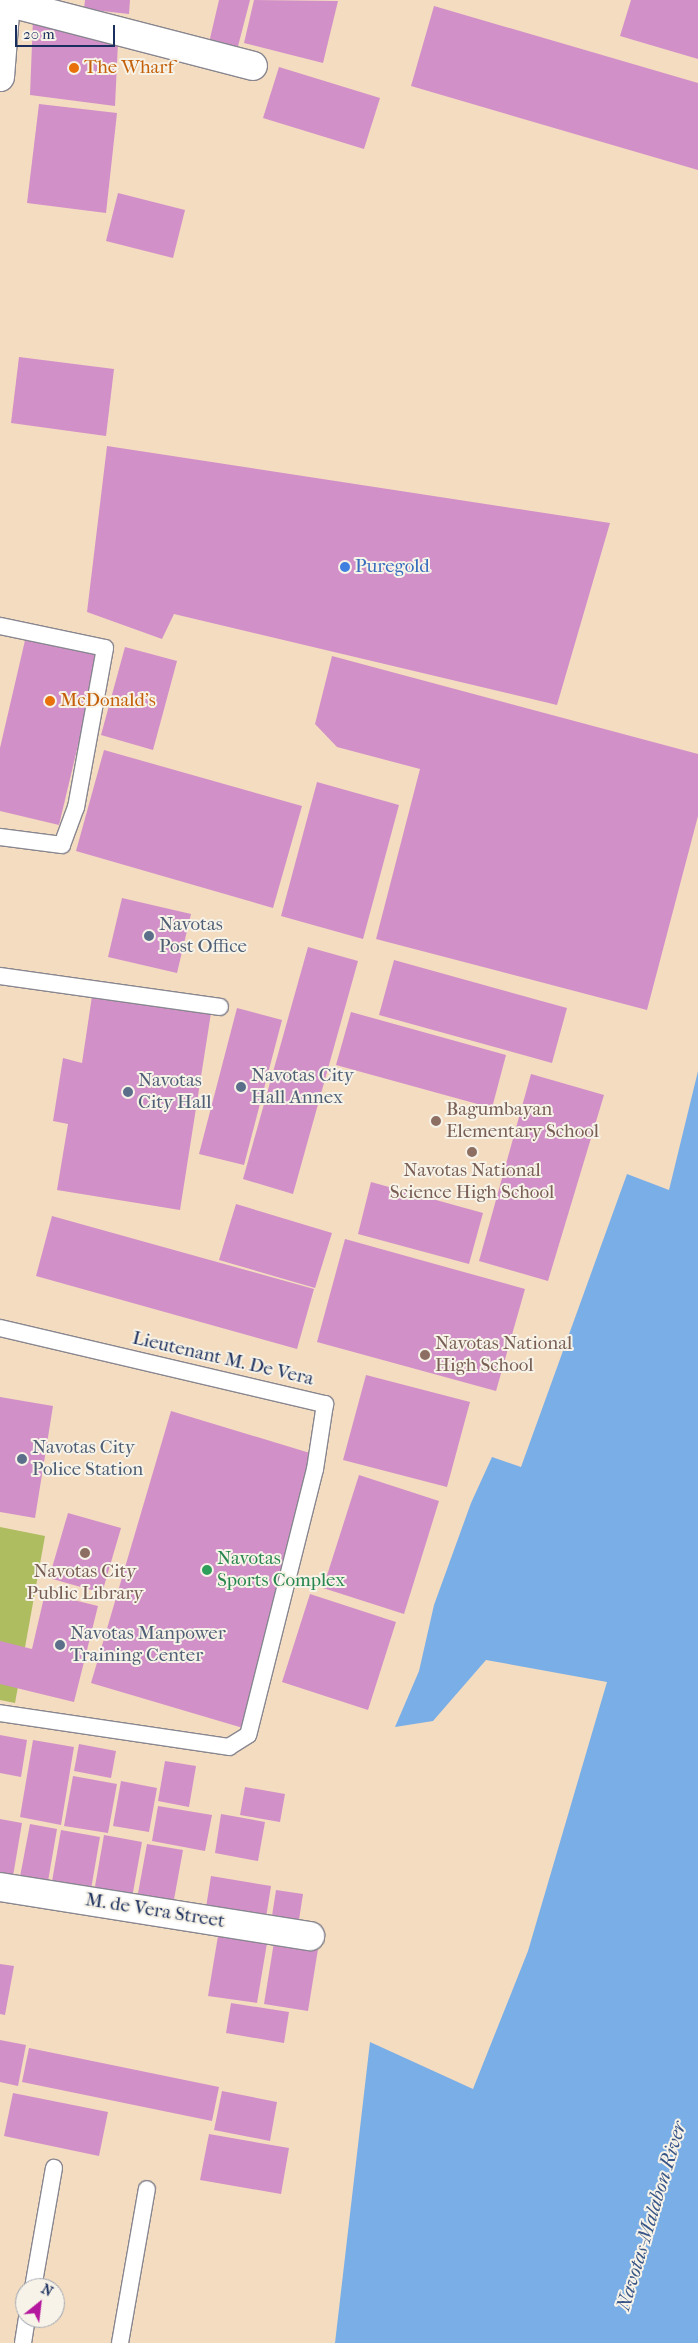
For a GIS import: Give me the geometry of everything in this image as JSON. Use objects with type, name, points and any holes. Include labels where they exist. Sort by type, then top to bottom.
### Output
[{"type":"street","points":[[0,77],[6,1],[253,66]]},
{"type":"street","name":"M. de Vera Street","points":[[0,1887],[310,1936]]},
{"type":"lane","points":[[0,626],[105,648],[76,807],[62,845],[0,837]]},
{"type":"lane","points":[[0,976],[220,1007]]},
{"type":"lane","name":"Lieutenant M. De Vera","points":[[0,1328],[325,1404],[315,1469],[248,1735],[229,1747],[0,1713]]},
{"type":"lane","points":[[35,2278],[54,2168]]},
{"type":"lane","points":[[120,2343],[147,2189]]},
{"type":"lane","points":[[23,2343],[26,2328]]},
{"type":"green space","points":[[0,1527],[45,1536],[15,1703],[0,1700]]},
{"type":"water","name":"Navotas-Malabon River","points":[[698,1071],[698,2343],[335,2343],[370,2042],[473,2089],[528,1951],[607,1682],[486,1660],[433,1721],[395,1727],[419,1671],[434,1605],[471,1503],[492,1457],[521,1467],[627,1174],[669,1190]]},
{"type":"building","points":[[85,0],[130,0],[129,14],[84,9]]},
{"type":"building","points":[[219,0],[250,0],[236,54],[208,47]]},
{"type":"building","points":[[254,0],[338,1],[323,63],[244,43]]},
{"type":"building","points":[[631,0],[698,0],[698,59],[620,36]]},
{"type":"building","points":[[434,6],[698,83],[698,170],[411,86]]},
{"type":"building","name":"The Wharf","points":[[33,18],[118,42],[115,106],[30,95]]},
{"type":"building","points":[[279,67],[380,98],[364,149],[263,118]]},
{"type":"building","points":[[39,104],[117,113],[106,213],[27,203]]},
{"type":"building","points":[[118,193],[185,210],[173,258],[106,241]]},
{"type":"building","points":[[19,357],[114,369],[106,436],[11,423]]},
{"type":"building","name":"Puregold","points":[[107,446],[610,523],[557,705],[174,614],[162,639],[87,612]]},
{"type":"building","name":"McDonald's","points":[[26,636],[100,653],[59,825],[0,811],[0,748]]},
{"type":"building","points":[[125,647],[177,661],[153,750],[101,735]]},
{"type":"building","points":[[332,656],[698,754],[698,816],[647,1010],[376,939],[420,769],[337,747],[315,724]]},
{"type":"building","points":[[104,750],[302,806],[273,908],[76,851]]},
{"type":"building","points":[[317,782],[399,805],[363,939],[281,916]]},
{"type":"building","name":"Navotas Post Office","points":[[122,898],[191,914],[177,973],[108,957]]},
{"type":"building","points":[[308,947],[358,961],[293,1194],[243,1179]]},
{"type":"building","points":[[394,960],[567,1008],[552,1063],[379,1015]]},
{"type":"building","name":"Navotas City Hall","points":[[92,996],[211,1013],[180,1210],[57,1190],[68,1124],[53,1121],[63,1058],[82,1063]]},
{"type":"building","name":"Navotas City Hall Annex","points":[[237,1008],[282,1020],[244,1165],[199,1154]]},
{"type":"building","points":[[351,1012],[506,1055],[492,1108],[336,1065]]},
{"type":"building","points":[[531,1074],[604,1095],[548,1281],[479,1261]]},
{"type":"building","points":[[371,1182],[483,1213],[469,1264],[358,1234]]},
{"type":"building","points":[[236,1204],[332,1233],[315,1288],[219,1260]]},
{"type":"building","points":[[52,1216],[314,1289],[297,1349],[36,1276]]},
{"type":"building","points":[[345,1239],[525,1289],[496,1391],[317,1342]]},
{"type":"building","points":[[366,1375],[470,1402],[447,1487],[343,1460]]},
{"type":"building","name":"Navotas City Police Station","points":[[0,1397],[53,1406],[35,1518],[0,1512]]},
{"type":"building","name":"Navotas Sports Complex","points":[[171,1411],[323,1457],[243,1728],[91,1683]]},
{"type":"building","points":[[359,1475],[439,1501],[404,1614],[323,1588]]},
{"type":"building","name":"Navotas City Public Library","points":[[68,1513],[121,1528],[102,1593],[49,1578]]},
{"type":"building","name":"Navotas Manpower Training Center","points":[[45,1593],[98,1606],[74,1702],[0,1684],[0,1641],[32,1649]]},
{"type":"building","points":[[310,1594],[396,1622],[368,1710],[282,1682]]},
{"type":"building","points":[[0,1735],[27,1740],[21,1777],[0,1773]]},
{"type":"building","points":[[33,1740],[74,1747],[61,1825],[20,1817]]},
{"type":"building","points":[[79,1744],[116,1751],[111,1778],[74,1771]]},
{"type":"building","points":[[165,1761],[196,1766],[189,1807],[158,1801]]},
{"type":"building","points":[[73,1776],[117,1784],[108,1833],[64,1826]]},
{"type":"building","points":[[121,1781],[157,1788],[149,1832],[113,1826]]},
{"type":"building","points":[[245,1787],[285,1794],[280,1822],[240,1815]]},
{"type":"building","points":[[158,1806],[212,1815],[205,1851],[152,1841]]},
{"type":"building","points":[[221,1814],[265,1822],[258,1861],[215,1853]]},
{"type":"building","points":[[0,1819],[22,1823],[12,1882],[0,1880]]},
{"type":"building","points":[[30,1824],[57,1829],[47,1887],[19,1882]]},
{"type":"building","points":[[61,1830],[100,1837],[90,1895],[51,1887]]},
{"type":"building","points":[[104,1835],[142,1842],[132,1898],[94,1892]]},
{"type":"building","points":[[147,1844],[183,1850],[173,1905],[137,1899]]},
{"type":"building","points":[[211,1876],[271,1886],[265,1924],[205,1914]]},
{"type":"building","points":[[276,1890],[303,1894],[298,1926],[271,1922]]},
{"type":"building","points":[[219,1930],[268,1937],[257,2003],[208,1996]]},
{"type":"building","points":[[274,1942],[318,1949],[308,2011],[264,2004]]},
{"type":"building","points":[[0,1964],[14,1966],[5,2015],[0,2014]]},
{"type":"building","points":[[231,2003],[289,2012],[284,2043],[226,2033]]},
{"type":"building","points":[[0,2040],[26,2045],[18,2086],[0,2082]]},
{"type":"building","points":[[29,2048],[219,2087],[212,2121],[22,2082]]},
{"type":"building","points":[[222,2091],[277,2102],[270,2141],[214,2130]]},
{"type":"building","points":[[13,2093],[108,2112],[99,2156],[4,2136]]},
{"type":"building","points":[[209,2134],[289,2148],[281,2194],[200,2180]]},
{"type":"place","name":"The Wharf","points":[[74,68]]},
{"type":"place","name":"Puregold","points":[[345,567]]},
{"type":"place","name":"McDonald's","points":[[50,701]]},
{"type":"place","name":"Navotas Post Office","points":[[149,936]]},
{"type":"place","name":"Navotas City Hall Annex","points":[[241,1087]]},
{"type":"place","name":"Navotas City Hall","points":[[128,1092]]},
{"type":"place","name":"Bagumbayan Elementary School","points":[[436,1121]]},
{"type":"place","name":"Navotas National Science High School","points":[[472,1152]]},
{"type":"place","name":"Navotas National High School","points":[[425,1355]]},
{"type":"place","name":"Navotas City Police Station","points":[[22,1459]]},
{"type":"place","name":"Navotas City Public Library","points":[[85,1553]]},
{"type":"place","name":"Navotas Sports Complex","points":[[207,1570]]},
{"type":"place","name":"Navotas Manpower Training Center","points":[[60,1645]]}]
